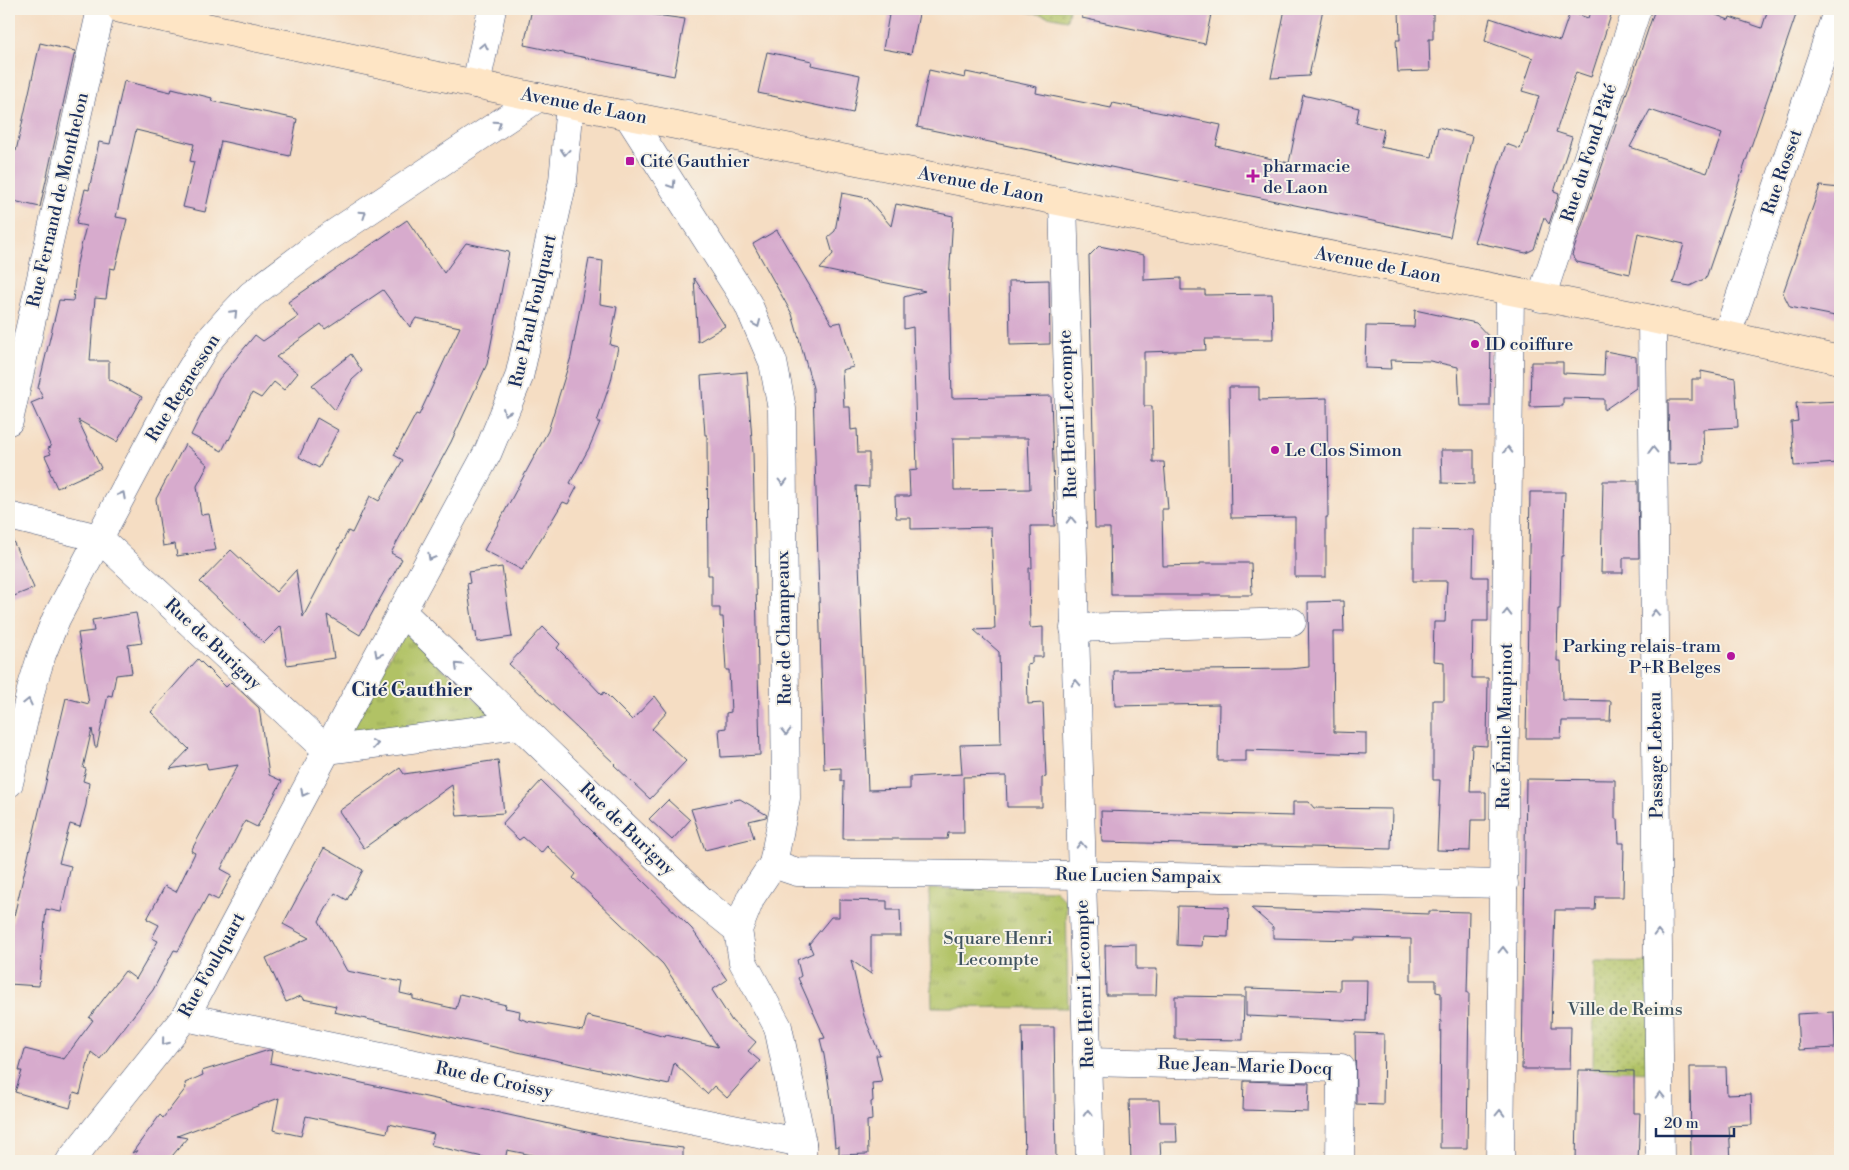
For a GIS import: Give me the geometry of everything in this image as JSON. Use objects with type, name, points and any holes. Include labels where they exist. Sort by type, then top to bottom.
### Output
[{"type":"main road","name":"Avenue de Laon","points":[[121,9],[570,104],[1652,319],[1840,360]]},
{"type":"street","name":"Rue Fernand de Monthelon","points":[[9,421],[101,9]]},
{"type":"street","points":[[476,84],[492,9]]},
{"type":"street","name":"Rue du Fond-Pâté","points":[[1541,298],[1637,9]]},
{"type":"street","name":"Rue Rosset","points":[[1727,336],[1838,9]]},
{"type":"street","name":"Rue Regnesson","points":[[9,783],[32,686],[56,619],[175,395],[207,344],[251,295],[323,241],[539,97]]},
{"type":"street","name":"Rue Paul Foulquart","points":[[327,750],[488,452],[520,377],[563,181],[570,104]]},
{"type":"street","name":"Rue de Champeaux","points":[[627,114],[748,304],[773,362],[782,410],[786,798],[773,864],[751,897],[738,930]]},
{"type":"street","name":"Rue Henri Lecompte","points":[[1062,202],[1090,1161]]},
{"type":"street","name":"Rue Émile Maupinot","points":[[1500,1161],[1510,292]]},
{"type":"street","name":"Passage Lebeau","points":[[1652,319],[1660,1161]]},
{"type":"street","points":[[9,516],[99,538]]},
{"type":"street","name":"Rue de Burigny","points":[[99,538],[327,750]]},
{"type":"street","name":"Rue de Burigny","points":[[401,612],[702,901],[738,930]]},
{"type":"street","points":[[1074,628],[1292,622]]},
{"type":"street","points":[[327,750],[518,724]]},
{"type":"street","name":"Rue Foulquart","points":[[70,1161],[185,1017],[327,750]]},
{"type":"street","name":"Rue Lucien Sampaix","points":[[773,864],[797,872],[1082,875],[1504,884]]},
{"type":"street","points":[[738,930],[743,962],[778,1026],[802,1152]]},
{"type":"street","name":"Rue de Croissy","points":[[185,1017],[802,1152]]},
{"type":"street","name":"Rue Jean-Marie Docq","points":[[1087,1062],[1341,1068],[1340,1161]]},
{"type":"green space","points":[[1025,9],[1069,9],[1067,20],[1024,11]]},
{"type":"green space","points":[[404,632],[491,714],[343,738]]},
{"type":"green space","name":"Square Henri Lecompte","points":[[929,889],[1055,890],[1066,901],[1068,1008],[932,1007]]},
{"type":"green space","name":"Ville de Reims","points":[[1595,962],[1658,963],[1652,1072],[1593,1070]]},
{"type":"building","points":[[532,9],[635,9],[634,12],[685,19],[674,76],[524,45]]},
{"type":"building","points":[[890,9],[920,9],[911,54],[883,49]]},
{"type":"building","points":[[1083,9],[1212,9],[1205,44],[1082,18]]},
{"type":"building","points":[[1285,9],[1323,9],[1309,76],[1271,78]]},
{"type":"building","points":[[1433,9],[1433,39],[1429,39],[1430,71],[1398,72],[1396,40],[1400,40],[1399,10]]},
{"type":"building","points":[[1591,9],[1613,9],[1591,77],[1576,72],[1556,132],[1572,137],[1554,192],[1559,194],[1549,224],[1544,217],[1534,249],[1526,253],[1474,242],[1506,144],[1520,149],[1525,134],[1527,134],[1539,96],[1522,91],[1533,58],[1485,41],[1490,18],[1560,41],[1570,12],[1588,18]]},
{"type":"building","points":[[1655,9],[1701,9],[1729,20],[1730,17],[1762,28],[1768,9],[1798,9],[1706,278],[1690,286],[1673,283],[1684,244],[1638,233],[1630,274],[1577,262],[1572,255]],"holes":[[[1650,110],[1722,134],[1707,173],[1630,147]]]},
{"type":"building","points":[[40,43],[75,51],[40,207],[9,200],[9,149],[16,151]]},
{"type":"building","points":[[767,52],[812,61],[811,65],[860,75],[853,113],[758,93]]},
{"type":"building","points":[[929,70],[965,78],[966,72],[1037,87],[1036,93],[1111,108],[1113,103],[1221,125],[1216,146],[1289,163],[1303,95],[1359,108],[1356,123],[1384,130],[1380,147],[1432,157],[1438,127],[1472,136],[1450,237],[917,127]]},
{"type":"building","points":[[124,81],[171,92],[172,88],[212,98],[211,101],[297,119],[290,156],[221,141],[205,212],[183,207],[194,162],[190,161],[194,144],[136,130],[116,217],[127,219],[115,269],[110,268],[106,299],[95,298],[90,361],[109,361],[109,379],[142,397],[117,442],[78,420],[101,468],[57,488],[45,456],[51,454],[48,448],[51,447],[31,403],[43,398],[38,388],[59,300],[73,301],[77,263],[86,226],[76,224],[85,189],[89,190],[99,142],[110,144]]},
{"type":"building","points":[[1820,186],[1840,188],[1840,317],[1790,307],[1783,293]]},
{"type":"building","points":[[842,193],[867,198],[891,226],[896,204],[953,216],[949,281],[952,398],[1051,396],[1055,526],[1031,526],[1032,568],[1029,568],[1030,628],[1043,627],[1043,657],[1032,657],[1032,663],[1027,664],[1028,704],[1043,703],[1046,777],[1042,778],[1042,807],[1007,807],[1006,776],[963,777],[964,833],[948,833],[947,839],[843,839],[844,781],[841,781],[841,768],[824,769],[813,388],[792,314],[753,244],[777,230],[832,324],[841,322],[853,367],[842,370],[844,407],[850,407],[851,430],[857,429],[858,453],[869,453],[869,487],[856,486],[868,790],[910,789],[910,777],[962,774],[960,745],[1001,744],[999,652],[974,630],[995,629],[991,527],[911,529],[911,518],[896,518],[895,496],[910,496],[909,471],[917,470],[913,327],[904,329],[904,297],[925,291],[820,269],[833,254],[828,237],[835,231]],"holes":[[[953,438],[1028,438],[1030,489],[954,490]]]},
{"type":"building","points":[[407,220],[444,273],[466,243],[509,252],[487,364],[451,442],[391,553],[402,559],[360,635],[327,615],[334,658],[287,665],[281,626],[264,643],[200,582],[231,550],[276,592],[296,570],[303,617],[348,531],[352,533],[370,496],[379,501],[403,460],[394,455],[416,414],[419,415],[460,327],[416,318],[410,327],[383,290],[325,329],[321,324],[276,357],[298,373],[284,390],[274,382],[261,398],[252,393],[222,451],[191,435],[219,379],[255,335],[263,341],[298,317],[288,302]]},
{"type":"building","points":[[1099,246],[1144,255],[1144,280],[1181,278],[1181,290],[1205,290],[1205,295],[1272,294],[1273,339],[1205,339],[1206,350],[1144,352],[1144,406],[1152,406],[1153,462],[1164,462],[1168,509],[1162,509],[1163,566],[1200,565],[1200,563],[1251,563],[1252,595],[1111,595],[1110,528],[1095,528],[1089,256]]},
{"type":"building","points":[[589,259],[603,261],[600,304],[617,307],[610,345],[618,347],[611,381],[597,422],[600,422],[589,448],[570,483],[577,487],[568,504],[563,502],[522,570],[484,550],[548,431],[571,357]]},
{"type":"building","points":[[694,278],[725,326],[698,342]]},
{"type":"building","points":[[1049,280],[1050,344],[1010,345],[1009,281]]},
{"type":"building","points":[[1415,310],[1476,323],[1491,339],[1490,406],[1460,406],[1458,367],[1430,361],[1390,360],[1391,369],[1365,368],[1366,326],[1414,327]]},
{"type":"building","points":[[1605,351],[1636,357],[1636,388],[1604,410],[1604,399],[1563,398],[1563,406],[1530,407],[1531,362],[1563,362],[1563,373],[1604,375]]},
{"type":"building","points":[[351,354],[362,371],[352,380],[335,410],[312,385]]},
{"type":"building","points":[[1701,371],[1735,378],[1738,427],[1703,429],[1704,463],[1669,464],[1668,400],[1692,400],[1692,379],[1701,379]]},
{"type":"building","points":[[747,372],[753,453],[760,755],[721,757],[719,729],[726,728],[726,713],[731,712],[729,670],[726,670],[723,617],[720,617],[720,608],[712,608],[712,575],[708,575],[707,435],[705,435],[701,376]]},
{"type":"building","points":[[1229,387],[1259,387],[1259,400],[1327,398],[1328,517],[1326,517],[1326,577],[1295,577],[1295,517],[1231,518]]},
{"type":"building","points":[[1840,401],[1840,447],[1836,447],[1838,463],[1794,466],[1791,422],[1798,421],[1796,403]]},
{"type":"building","points":[[317,418],[338,430],[319,468],[299,457]]},
{"type":"building","points":[[185,444],[208,465],[197,486],[201,515],[209,514],[216,550],[177,556],[175,544],[163,546],[156,499]]},
{"type":"building","points":[[1441,450],[1474,450],[1474,484],[1442,483]]},
{"type":"building","points":[[1603,481],[1638,481],[1639,558],[1623,558],[1623,573],[1601,573]]},
{"type":"building","points":[[1530,492],[1565,492],[1557,661],[1561,661],[1562,700],[1611,701],[1610,721],[1562,721],[1561,738],[1526,738]]},
{"type":"building","points":[[1413,529],[1474,530],[1473,577],[1488,577],[1488,621],[1473,621],[1472,678],[1488,678],[1487,746],[1472,745],[1470,792],[1486,792],[1486,820],[1471,820],[1470,851],[1437,850],[1440,780],[1433,780],[1433,700],[1444,700],[1444,662],[1433,661],[1434,622],[1445,622],[1447,581],[1413,581]]},
{"type":"building","points":[[9,532],[34,588],[9,598]]},
{"type":"building","points":[[502,567],[512,637],[477,642],[467,584],[470,583],[468,572]]},
{"type":"building","points":[[1343,601],[1344,632],[1333,632],[1334,732],[1366,733],[1366,754],[1246,750],[1246,761],[1218,761],[1219,704],[1115,706],[1114,671],[1291,669],[1309,667],[1308,602]]},
{"type":"building","points":[[136,613],[142,643],[128,645],[132,673],[116,675],[112,696],[108,695],[97,747],[95,747],[92,729],[83,768],[86,769],[83,781],[89,783],[86,805],[80,827],[70,824],[59,863],[71,866],[61,912],[46,909],[39,986],[9,984],[9,947],[13,920],[66,698],[89,704],[78,633],[94,631],[92,620]]},
{"type":"building","points":[[543,627],[560,644],[557,648],[602,695],[604,692],[632,720],[655,696],[667,712],[652,729],[686,761],[650,799],[509,664]]},
{"type":"building","points":[[198,659],[226,687],[231,682],[259,708],[269,775],[282,781],[257,827],[245,821],[221,869],[232,875],[218,900],[208,895],[178,951],[174,950],[153,990],[100,1059],[91,1052],[80,1094],[74,1092],[70,1108],[15,1092],[22,1071],[19,1071],[25,1049],[64,1059],[93,1020],[89,1018],[125,971],[136,979],[158,941],[152,938],[159,925],[147,919],[165,886],[176,892],[195,853],[191,851],[238,765],[208,770],[206,763],[170,769],[189,749],[151,712]]},
{"type":"building","points":[[498,760],[504,813],[457,816],[452,785],[364,848],[339,811],[400,768],[404,774]]},
{"type":"building","points":[[1526,779],[1615,780],[1615,819],[1618,819],[1619,843],[1624,843],[1623,897],[1596,897],[1595,910],[1555,910],[1551,1027],[1571,1027],[1570,1069],[1522,1069]]},
{"type":"building","points":[[541,781],[692,929],[727,980],[712,990],[732,1021],[756,1042],[748,1051],[760,1061],[727,1098],[714,1086],[707,1094],[674,1063],[669,1085],[334,1012],[336,1006],[303,999],[301,996],[286,1002],[266,958],[309,938],[283,924],[324,848],[363,870],[347,900],[335,893],[319,921],[347,971],[402,982],[400,993],[413,996],[413,999],[456,1009],[460,994],[506,1005],[505,1008],[520,1011],[519,1018],[527,1021],[583,1031],[587,1016],[665,1037],[666,1035],[718,1047],[663,964],[573,878],[576,874],[547,846],[541,853],[523,837],[519,840],[502,824]]},
{"type":"building","points":[[740,799],[767,815],[766,817],[749,821],[754,838],[705,850],[691,809]]},
{"type":"building","points":[[668,800],[690,820],[672,840],[649,819]]},
{"type":"building","points":[[1293,802],[1309,802],[1314,808],[1392,809],[1391,849],[1102,842],[1101,811],[1293,816]]},
{"type":"building","points":[[839,900],[887,901],[887,910],[900,910],[901,936],[871,936],[871,974],[851,960],[864,1016],[880,1055],[876,1055],[882,1082],[872,1083],[872,1120],[867,1121],[868,1154],[839,1155],[839,1146],[835,1147],[831,1099],[820,1039],[825,1038],[798,978],[801,976],[797,960],[813,953],[809,944],[831,917],[839,917]]},
{"type":"building","points":[[1178,906],[1229,907],[1228,937],[1203,936],[1202,946],[1177,945]]},
{"type":"building","points":[[1251,908],[1429,914],[1429,911],[1469,912],[1467,1148],[1440,1148],[1441,993],[1436,992],[1436,980],[1411,980],[1411,939],[1273,938],[1273,927]]},
{"type":"building","points":[[1136,944],[1136,969],[1157,969],[1156,995],[1106,995],[1105,945]]},
{"type":"building","points":[[1340,980],[1367,980],[1366,1021],[1246,1016],[1246,988],[1340,991]]},
{"type":"building","points":[[1175,996],[1244,997],[1243,1040],[1175,1039]]},
{"type":"building","points":[[1834,1012],[1835,1048],[1799,1050],[1797,1014]]},
{"type":"building","points":[[1022,1027],[1054,1027],[1056,1161],[1025,1161]]},
{"type":"building","points":[[1355,1033],[1384,1034],[1383,1105],[1356,1104]]},
{"type":"building","points":[[269,1050],[272,1051],[270,1063],[628,1141],[683,1148],[683,1161],[563,1161],[507,1150],[505,1161],[500,1161],[431,1145],[434,1134],[389,1124],[387,1133],[306,1116],[301,1136],[273,1130],[279,1098],[177,1136],[187,1138],[168,1161],[130,1161],[138,1150],[132,1153],[160,1115],[163,1118],[186,1088],[185,1083],[203,1075],[202,1071]]},
{"type":"building","points":[[1690,1067],[1726,1067],[1727,1095],[1751,1094],[1752,1125],[1729,1126],[1731,1161],[1691,1161]]},
{"type":"building","points":[[1578,1070],[1634,1071],[1634,1113],[1640,1113],[1638,1161],[1576,1161]]},
{"type":"building","points":[[1244,1081],[1309,1083],[1308,1112],[1243,1110]]},
{"type":"building","points":[[1129,1100],[1159,1100],[1160,1122],[1176,1122],[1177,1142],[1160,1142],[1161,1161],[1131,1161]]},
{"type":"place","name":"Cité Gauthier","points":[[630,161]]},
{"type":"place","name":"pharmacie de Laon","points":[[1253,176]]},
{"type":"place","name":"ID coiffure","points":[[1475,344]]},
{"type":"place","name":"Le Clos Simon","points":[[1275,450]]},
{"type":"place","name":"Parking relais-tram P+R Belges","points":[[1731,656]]},
{"type":"district","name":"Cité Gauthier","points":[[412,690]]}]
